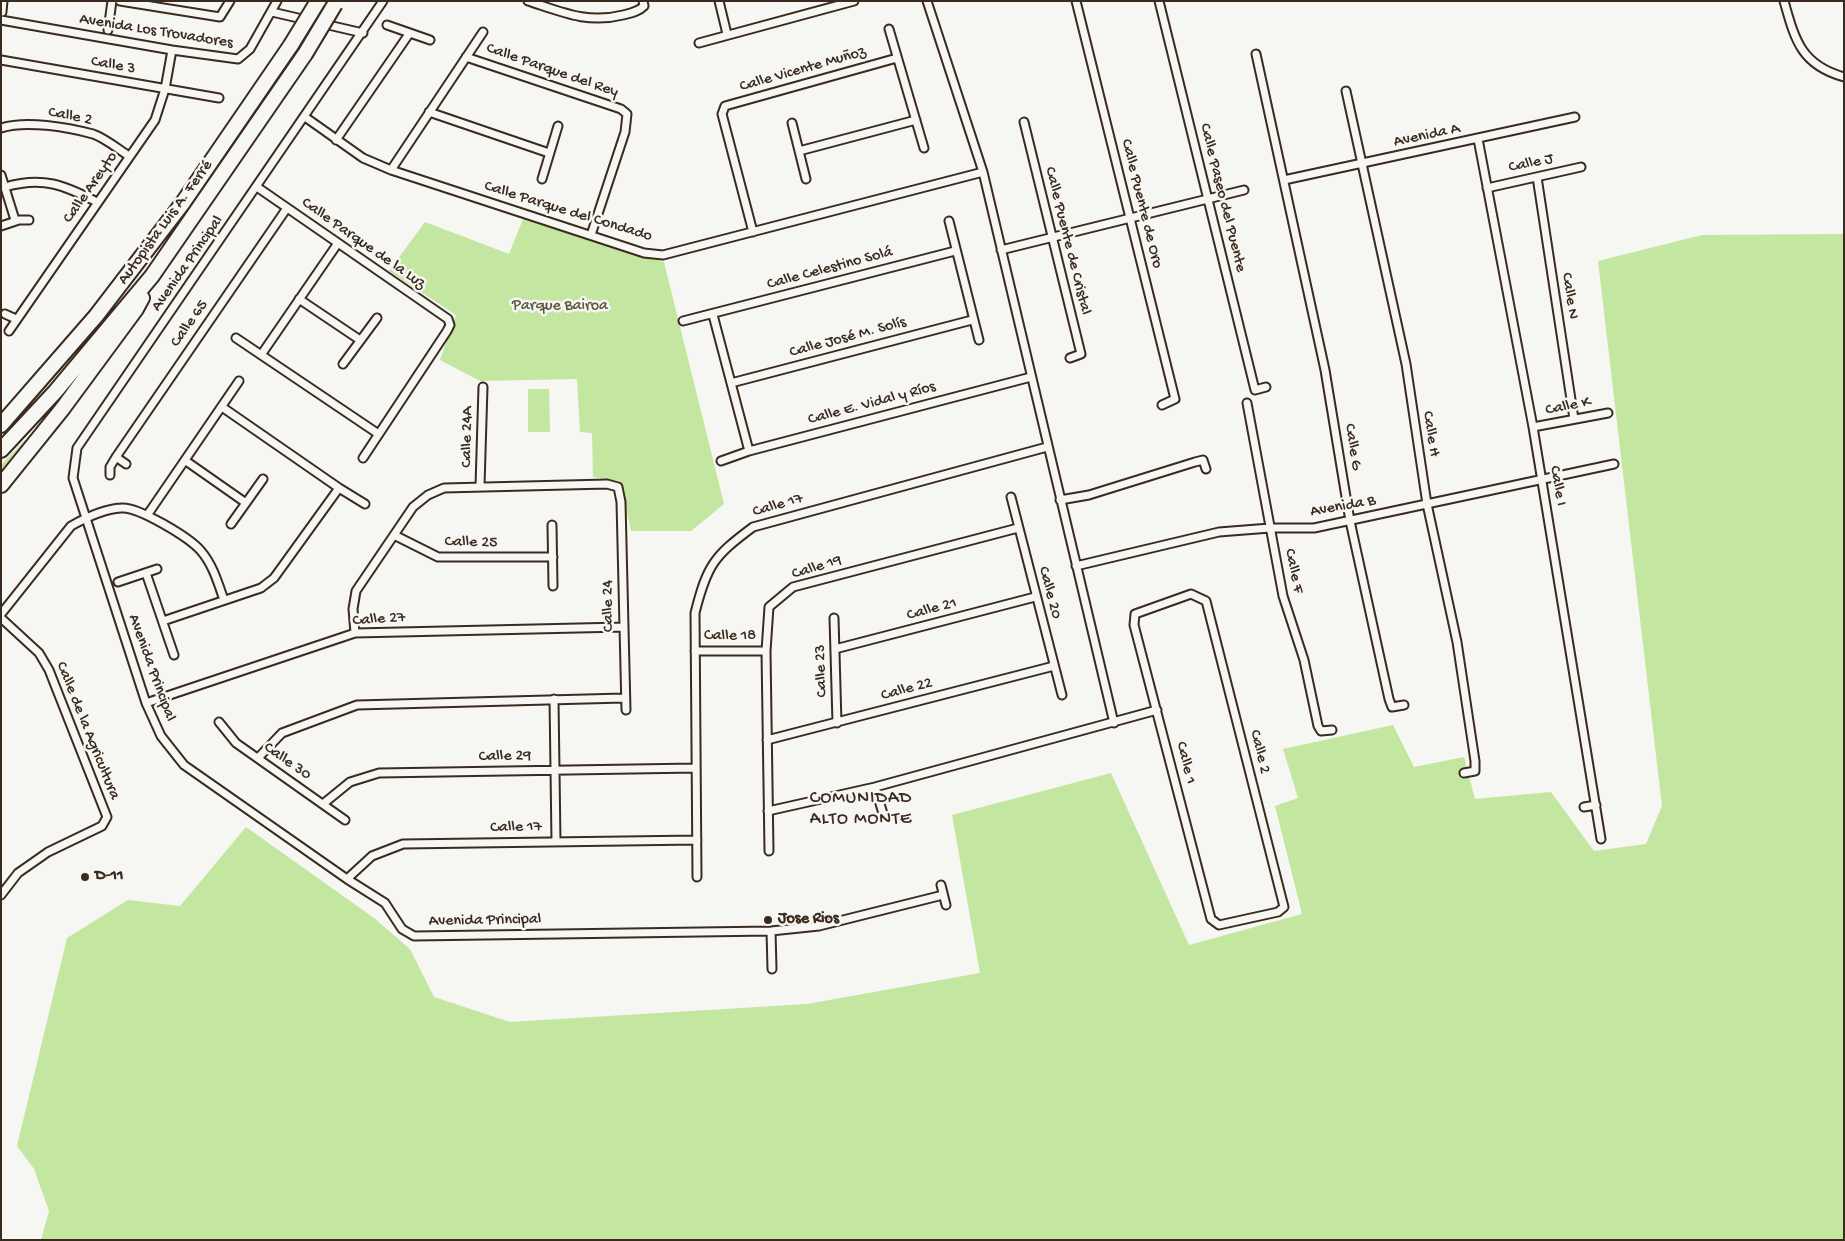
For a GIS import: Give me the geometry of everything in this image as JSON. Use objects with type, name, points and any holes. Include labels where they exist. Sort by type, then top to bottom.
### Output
[{"type":"highway","name":"Autopista Luis A. Ferré","points":[[1,425],[102,309],[182,204],[291,44],[318,1]]},
{"type":"highway","name":"Autopista Luis A. Ferré","points":[[1,450],[55,392],[152,276],[305,54],[336,3]]},
{"type":"highway","points":[[1,484],[63,408],[136,309],[152,276]]},
{"type":"street","points":[[2,12],[3,1]]},
{"type":"street","points":[[108,30],[112,1]]},
{"type":"street","points":[[120,1],[220,17],[230,1]]},
{"type":"street","name":"Avenida Los Trovadores","points":[[1,20],[172,50],[238,59],[250,49],[277,1]]},
{"type":"street","name":"Avenida Principal","points":[[383,1],[363,33],[77,448],[73,478],[146,702],[161,736],[184,765],[347,879],[385,903],[402,929],[414,936],[771,930],[819,926],[943,895]]},
{"type":"street","points":[[528,1],[583,19],[608,19],[639,11],[643,4]]},
{"type":"street","points":[[719,1],[727,34]]},
{"type":"street","points":[[699,43],[854,1]]},
{"type":"street","points":[[927,1],[983,172],[1114,723]]},
{"type":"street","name":"Calle Puente de Oro","points":[[1076,1],[1175,399],[1162,405]]},
{"type":"street","name":"Calle Paseo del Puente","points":[[1159,1],[1256,390],[1266,387]]},
{"type":"street","points":[[1784,1],[1795,40],[1813,64],[1827,72],[1844,77]]},
{"type":"street","points":[[272,12],[363,33]]},
{"type":"street","points":[[387,25],[430,40]]},
{"type":"street","points":[[889,29],[924,148]]},
{"type":"street","points":[[391,170],[483,32]]},
{"type":"street","points":[[336,140],[409,34]]},
{"type":"street","name":"Calle Areyto","points":[[9,331],[155,120],[165,89],[172,50]]},
{"type":"street","name":"Calle G","points":[[1256,54],[1325,370],[1350,521],[1389,699],[1392,707],[1404,706]]},
{"type":"street","name":"Calle Parque del Rey","points":[[466,57],[622,109],[627,114],[625,132],[591,235]]},
{"type":"street","name":"Calle Vicente Muñoz","points":[[753,232],[722,114],[725,106],[897,58]]},
{"type":"street","name":"Calle 3","points":[[1,60],[219,98]]},
{"type":"street","name":"Calle H","points":[[1346,91],[1406,364],[1427,504],[1457,642],[1475,761],[1475,771],[1464,773]]},
{"type":"street","points":[[429,112],[549,153]]},
{"type":"street","name":"Calle Parque del Condado","points":[[305,117],[363,158],[391,170],[644,253],[663,255],[983,172]]},
{"type":"street","name":"Avenida A","points":[[1284,180],[1575,117]]},
{"type":"street","points":[[799,151],[916,120]]},
{"type":"street","name":"Calle Puente de Cristal","points":[[1024,122],[1081,354],[1070,358]]},
{"type":"street","points":[[792,123],[806,179]]},
{"type":"street","name":"Calle 2","points":[[1,128],[31,124],[94,135],[129,156]]},
{"type":"street","points":[[542,178],[558,126]]},
{"type":"street","name":"Calle I","points":[[1478,139],[1533,427],[1601,839]]},
{"type":"street","name":"Calle J","points":[[1487,188],[1581,167]]},
{"type":"street","points":[[1,175],[15,220]]},
{"type":"street","name":"Calle N","points":[[1537,176],[1574,420]]},
{"type":"street","points":[[5,187],[24,182],[64,185],[97,202]]},
{"type":"street","name":"Calle Parque de la Luz","points":[[257,187],[448,319],[450,325],[377,433]]},
{"type":"street","points":[[1001,250],[1244,190]]},
{"type":"street","name":"Calle 65","points":[[110,475],[110,467],[116,457],[287,208]]},
{"type":"street","points":[[1,226],[15,220],[29,220]]},
{"type":"street","points":[[949,221],[972,320],[979,340]]},
{"type":"street","points":[[260,355],[338,243]]},
{"type":"street","name":"Calle Celestino Solá","points":[[683,321],[713,315],[955,251]]},
{"type":"street","points":[[299,299],[360,340]]},
{"type":"street","points":[[5,314],[16,319]]},
{"type":"street","points":[[713,315],[749,450]]},
{"type":"street","points":[[343,364],[377,318]]},
{"type":"street","name":"Calle José M. Solís","points":[[730,383],[972,320]]},
{"type":"street","points":[[236,338],[377,433],[363,458]]},
{"type":"street","name":"Calle E. Vidal y Ríos","points":[[721,461],[749,450],[1031,377]]},
{"type":"street","points":[[148,514],[239,381]]},
{"type":"street","name":"Calle 24A","points":[[480,486],[483,388]]},
{"type":"street","name":"Calle F","points":[[1247,403],[1283,596],[1304,660],[1318,726],[1321,731],[1332,730]]},
{"type":"street","points":[[222,407],[365,504]]},
{"type":"street","name":"Calle K","points":[[1533,427],[1608,413]]},
{"type":"street","name":"Calle 17","points":[[698,877],[695,613],[704,577],[724,549],[753,527],[1047,447]]},
{"type":"street","points":[[116,457],[126,464]]},
{"type":"street","points":[[1060,500],[1089,494],[1203,460],[1206,469]]},
{"type":"street","points":[[186,461],[246,503]]},
{"type":"street","name":"Avenida B","points":[[1076,566],[1202,534],[1270,528],[1314,528],[1614,464]]},
{"type":"street","points":[[231,524],[263,479]]},
{"type":"street","name":"Calle 24","points":[[355,633],[353,609],[356,591],[413,507],[428,495],[444,488],[480,486],[607,484],[618,487],[621,502],[624,698],[626,710]]},
{"type":"street","points":[[163,621],[261,588],[274,578],[339,488]]},
{"type":"street","name":"Calle 20","points":[[1011,497],[1035,597],[1062,695]]},
{"type":"street","points":[[1,614],[71,526],[85,518],[122,507],[148,514],[201,550],[214,571],[224,600]]},
{"type":"street","points":[[552,525],[553,586]]},
{"type":"street","name":"Calle 19","points":[[769,851],[766,651],[769,608],[793,587],[1018,528]]},
{"type":"street","name":"Calle 25","points":[[394,535],[438,557],[553,557]]},
{"type":"street","points":[[118,582],[158,569]]},
{"type":"street","points":[[146,573],[174,655]]},
{"type":"street","name":"Calle 2","points":[[1134,614],[1191,594],[1206,601],[1284,907],[1278,912],[1219,926],[1211,919]]},
{"type":"street","name":"Calle 21","points":[[835,649],[1035,597]]},
{"type":"street","name":"Calle 1","points":[[1134,614],[1134,626],[1211,919]]},
{"type":"street","name":"Calle de la Agricultura","points":[[1,618],[39,653],[49,670],[107,817],[102,826],[48,852],[18,873],[1,895]]},
{"type":"street","name":"Calle 23","points":[[834,618],[837,723]]},
{"type":"street","name":"Calle 27","points":[[146,702],[355,633],[623,627]]},
{"type":"street","name":"Calle 18","points":[[695,651],[766,651]]},
{"type":"street","name":"Calle 22","points":[[767,740],[1054,666]]},
{"type":"street","points":[[258,758],[282,732],[357,705],[624,698]]},
{"type":"street","points":[[554,699],[556,842]]},
{"type":"street","points":[[768,812],[876,787],[1157,710]]},
{"type":"street","name":"Calle 30","points":[[219,722],[236,743],[344,820]]},
{"type":"street","name":"Calle 29","points":[[323,804],[350,782],[379,773],[696,768]]},
{"type":"street","points":[[876,787],[884,817]]},
{"type":"street","points":[[1584,807],[1596,805]]},
{"type":"street","name":"Calle 17","points":[[347,879],[372,856],[403,844],[697,840]]},
{"type":"street","points":[[941,885],[946,905]]},
{"type":"street","points":[[771,930],[772,969]]},
{"type":"green space","name":"Parque Bairoa","points":[[523,219],[664,262],[724,504],[691,531],[631,531],[620,481],[593,477],[592,433],[580,432],[577,379],[480,381],[440,360],[456,315],[389,271],[425,222],[509,254]]},
{"type":"green space","points":[[1844,234],[1844,1240],[41,1240],[49,1211],[34,1169],[17,1146],[67,938],[128,900],[180,906],[246,827],[374,918],[410,949],[434,997],[510,1022],[807,1004],[980,973],[952,815],[1111,773],[1189,945],[1302,914],[1275,806],[1298,798],[1283,749],[1393,725],[1414,767],[1464,757],[1475,799],[1551,792],[1594,851],[1646,844],[1662,806],[1598,261],[1702,235]]},
{"type":"green space","points":[[528,389],[549,389],[550,432],[528,432]]},
{"type":"green space","points":[[25,440],[30,443],[1,477],[1,465]]},
{"type":"place","name":"D-11","points":[[85,877]]},
{"type":"place","name":"Jose Rios","points":[[768,920]]},
{"type":"district","name":"COMUNIDAD ALTO MONTE","points":[[861,810]]}]
